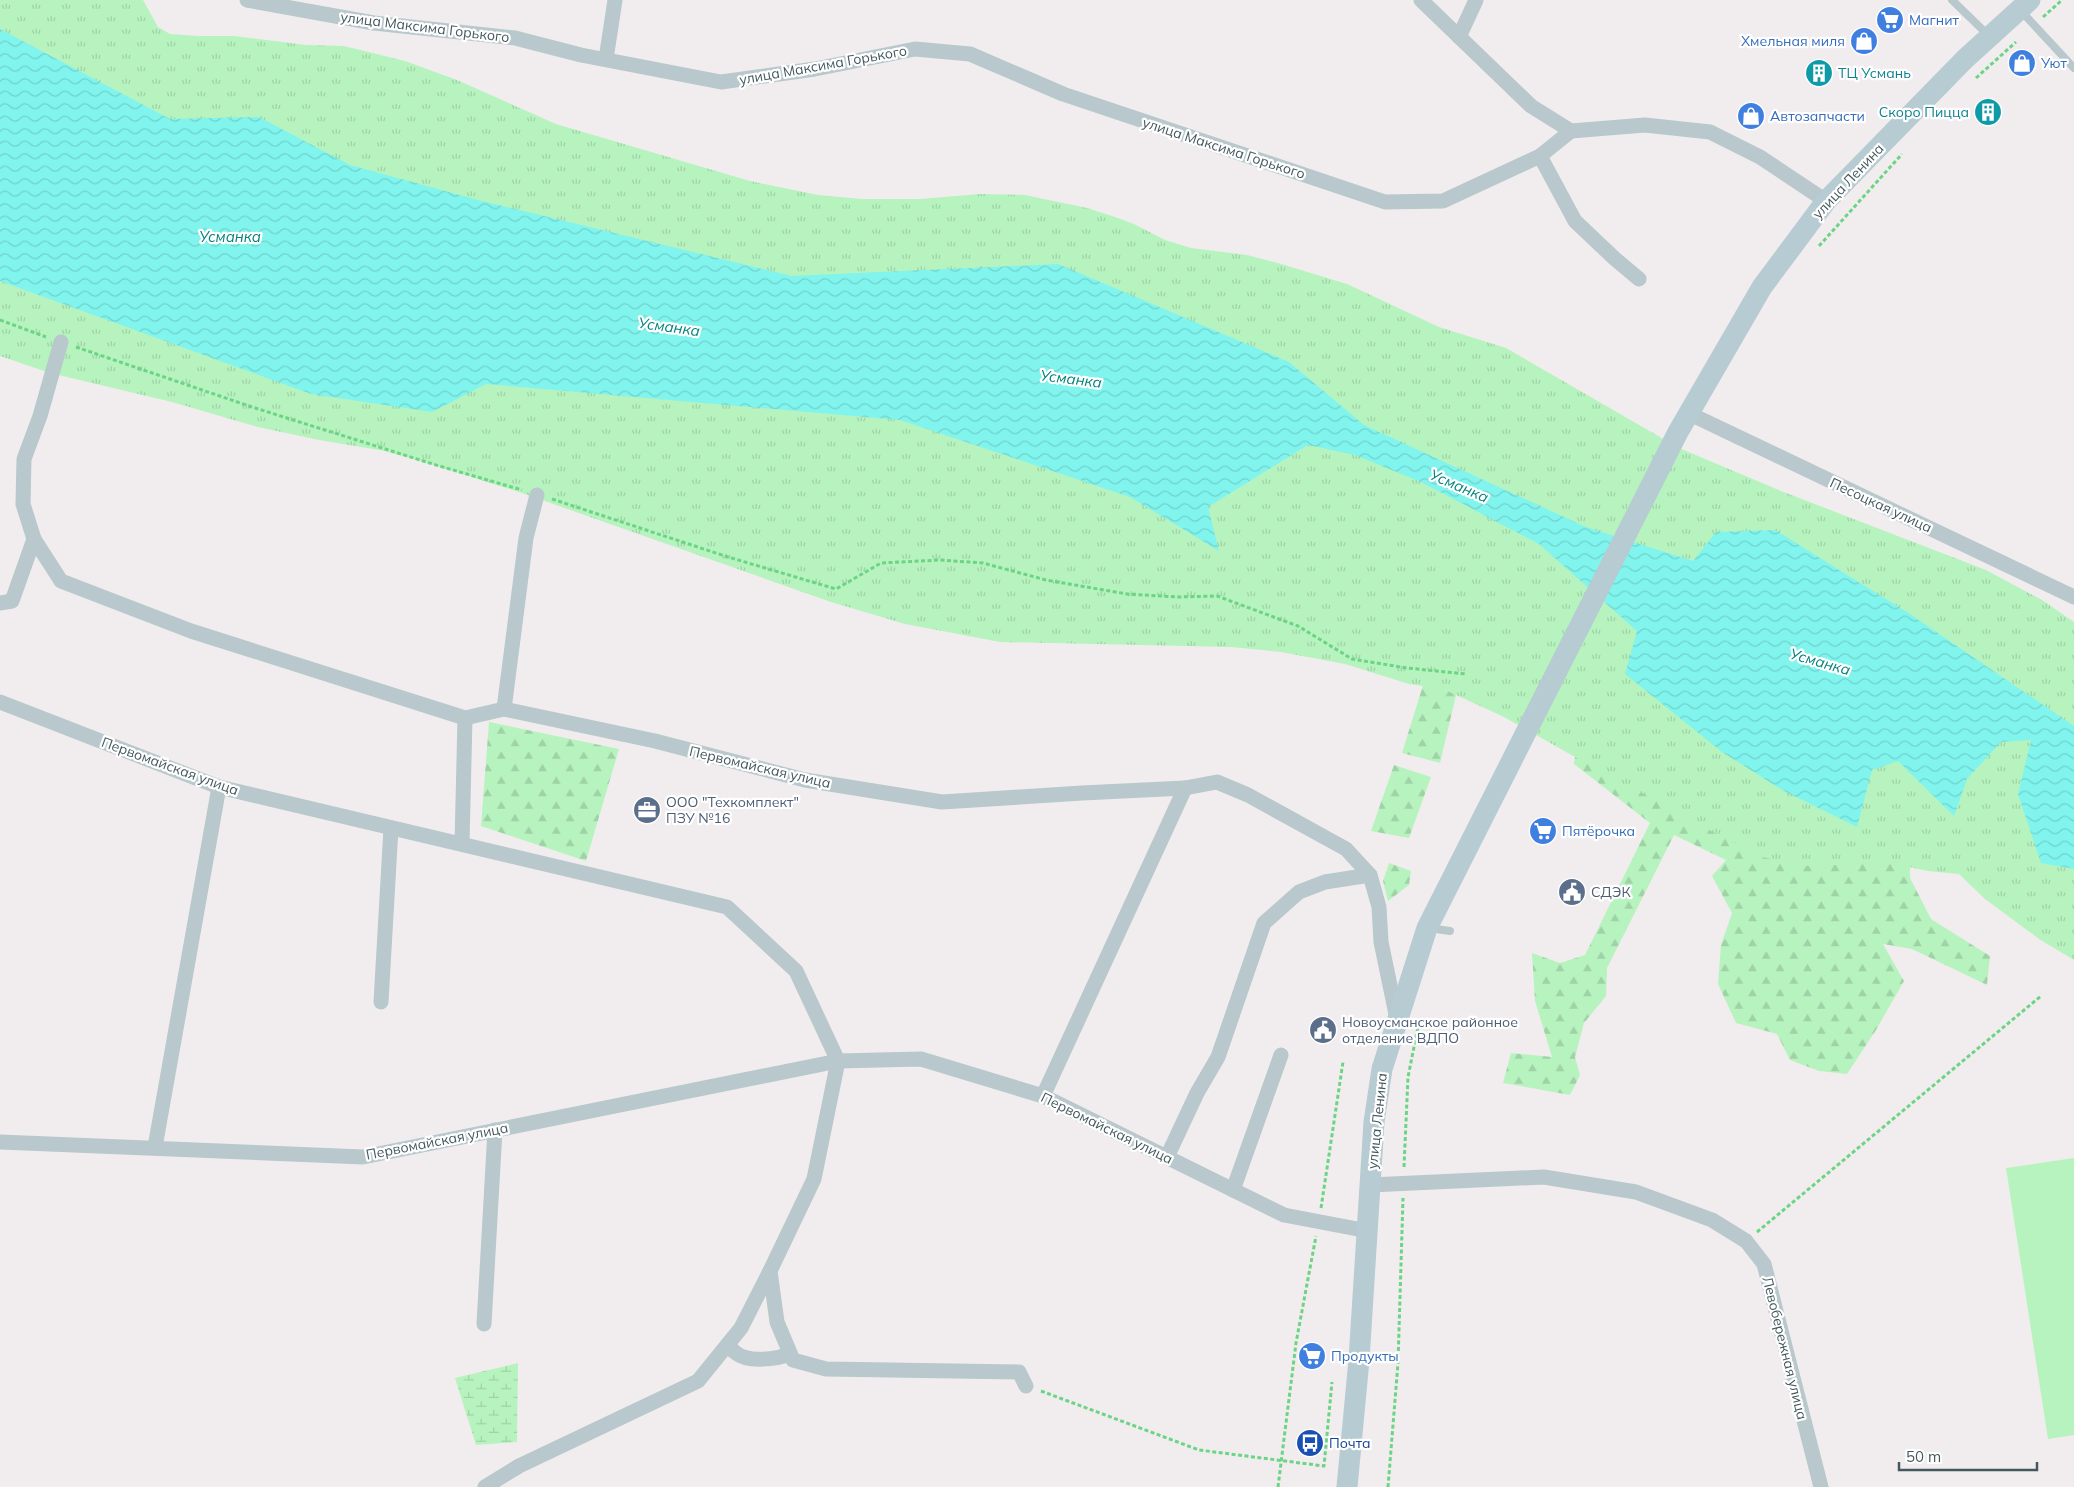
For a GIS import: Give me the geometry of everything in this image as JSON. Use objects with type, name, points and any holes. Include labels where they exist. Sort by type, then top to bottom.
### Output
[{"type":"main road","name":"улица Ленина","points":[[1347,1487],[1359,1360],[1374,1122],[1382,1069],[1426,928],[1678,432],[1762,287],[1826,201],[1958,66],[2025,5]]},
{"type":"street","name":"улица Максима Горького","points":[[247,0],[374,23],[514,38],[581,55],[722,82],[815,70],[915,49],[970,54],[1063,94],[1385,202],[1443,202],[1540,156],[1571,132]]},
{"type":"street","points":[[606,59],[615,0]]},
{"type":"street","points":[[1421,0],[1531,106],[1571,132],[1645,125],[1710,132],[1760,157],[1826,201]]},
{"type":"street","points":[[1459,37],[1476,0]]},
{"type":"street","points":[[1540,156],[1575,221],[1639,279]]},
{"type":"street","points":[[61,342],[40,416],[24,459],[23,504],[34,538],[61,581],[192,631],[465,718],[462,844]]},
{"type":"street","name":"Песоцкая улица","points":[[1688,413],[2071,595]]},
{"type":"street","points":[[504,709],[526,538],[538,494]]},
{"type":"street","points":[[0,603],[12,601],[34,538]]},
{"type":"street","name":"Первомайская улица","points":[[0,702],[219,787],[727,907],[796,971],[838,1061]]},
{"type":"street","name":"Первомайская улица","points":[[465,718],[504,709],[655,742],[805,780],[942,802],[1082,792],[1185,788],[1217,782],[1248,795],[1346,849],[1370,875]]},
{"type":"street","points":[[155,1147],[219,787]]},
{"type":"street","points":[[1043,1096],[1185,788]]},
{"type":"street","points":[[381,1002],[391,828]]},
{"type":"street","points":[[1167,1157],[1197,1093],[1218,1057],[1264,923],[1299,892],[1325,882],[1370,875],[1380,907],[1381,942],[1397,1019]]},
{"type":"street","points":[[1233,1190],[1282,1054]]},
{"type":"street","name":"Первомайская улица","points":[[0,1142],[362,1156],[838,1061],[921,1059],[1043,1096],[1284,1215],[1319,1220],[1368,1231]]},
{"type":"street","points":[[485,1487],[519,1466],[698,1381],[741,1328],[814,1179],[838,1061]]},
{"type":"street","points":[[484,1324],[495,1130]]},
{"type":"street","name":"Левобережная улица","points":[[1370,1185],[1544,1177],[1636,1192],[1712,1220],[1746,1241],[1764,1264],[1821,1487]]},
{"type":"street","points":[[770,1271],[777,1322],[793,1360],[826,1369],[1019,1372],[1026,1386]]},
{"type":"street","points":[[728,1344],[737,1354],[756,1359],[780,1358],[790,1354]]},
{"type":"lane","points":[[1952,0],[1990,37]]},
{"type":"lane","points":[[2025,5],[2033,26],[2074,68]]},
{"type":"lane","points":[[1426,928],[1450,931]]},
{"type":"path","points":[[1970,83],[2062,0]]},
{"type":"path","points":[[1818,247],[1905,151]]},
{"type":"path","points":[[0,320],[252,407],[436,465],[538,494],[728,557],[836,589],[881,563],[940,560],[983,563],[1046,580],[1127,594],[1179,597],[1217,596],[1298,626],[1352,659],[1407,668],[1466,674]]},
{"type":"path","points":[[1746,1241],[2041,996]]},
{"type":"path","points":[[1278,1487],[1296,1343],[1319,1220],[1343,1062]]},
{"type":"path","points":[[1026,1386],[1199,1450],[1324,1466],[1332,1382]]},
{"type":"path","points":[[1388,1487],[1395,1390]]},
{"type":"green space","points":[[0,0],[143,0],[158,27],[170,34],[234,36],[306,45],[344,46],[405,61],[457,80],[556,124],[750,181],[818,195],[862,199],[920,199],[980,194],[1025,195],[1087,208],[1134,224],[1165,240],[1191,248],[1247,255],[1347,284],[1439,327],[1506,348],[1679,448],[1781,491],[1986,570],[2042,600],[2074,622],[2074,960],[2039,939],[1985,899],[1959,874],[1928,871],[1871,859],[1835,865],[1809,866],[1762,857],[1707,829],[1665,804],[1623,784],[1504,717],[1443,689],[1409,684],[1345,664],[1281,652],[1231,647],[1000,642],[905,624],[831,602],[522,493],[430,464],[385,451],[258,427],[172,402],[50,373],[0,356]]},
{"type":"green space","points":[[1424,682],[1457,691],[1440,763],[1402,753]]},
{"type":"green space","points":[[1581,714],[1910,835],[1910,878],[1931,919],[1990,956],[1987,985],[1912,949],[1883,944],[1904,981],[1876,1030],[1847,1074],[1819,1071],[1790,1060],[1777,1034],[1736,1023],[1718,984],[1721,945],[1732,913],[1712,876],[1726,860],[1674,835],[1607,968],[1606,996],[1584,1023],[1575,1057],[1580,1075],[1570,1095],[1503,1083],[1511,1053],[1552,1057],[1535,1001],[1532,953],[1560,963],[1585,955],[1650,823],[1574,764]]},
{"type":"green space","points":[[489,722],[619,749],[586,861],[481,826]]},
{"type":"green space","points":[[1394,765],[1431,777],[1409,838],[1371,831]]},
{"type":"green space","points":[[1389,863],[1411,871],[1409,885],[1388,901],[1383,881]]},
{"type":"green space","points":[[2074,1158],[2074,1435],[2048,1439],[2006,1168]]},
{"type":"green space","points":[[518,1363],[517,1442],[476,1445],[455,1378]]},
{"type":"water","name":"Усманка","points":[[0,29],[170,119],[259,117],[350,165],[478,200],[792,276],[1058,264],[1289,362],[1364,425],[1586,527],[1693,561],[1716,532],[1775,530],[1910,614],[2074,726],[2074,869],[2041,863],[2018,794],[2031,740],[2001,742],[1967,779],[1954,816],[1898,761],[1872,770],[1857,827],[1784,791],[1722,752],[1625,674],[1637,631],[1539,544],[1421,482],[1355,455],[1308,445],[1208,507],[1219,551],[1130,497],[900,420],[486,384],[432,412],[311,394],[0,281]]},
{"type":"place","name":"Магнит","points":[[1890,20]]},
{"type":"place","name":"Хмельная миля","points":[[1864,41]]},
{"type":"place","name":"Уют","points":[[2022,63]]},
{"type":"place","name":"ТЦ Усмань","points":[[1819,73]]},
{"type":"place","name":"Скоро Пицца","points":[[1988,112]]},
{"type":"place","name":"Автозапчасти","points":[[1751,116]]},
{"type":"place","name":"ООО \"Техкомплект\" ПЗУ №16","points":[[647,810]]},
{"type":"place","name":"Пятёрочка","points":[[1543,831]]},
{"type":"place","name":"СДЭК","points":[[1572,892]]},
{"type":"place","name":"Новоусманское районное отделение ВДПО","points":[[1323,1030]]},
{"type":"place","name":"Продукты","points":[[1312,1356]]},
{"type":"place","name":"Почта","points":[[1310,1443]]}]
